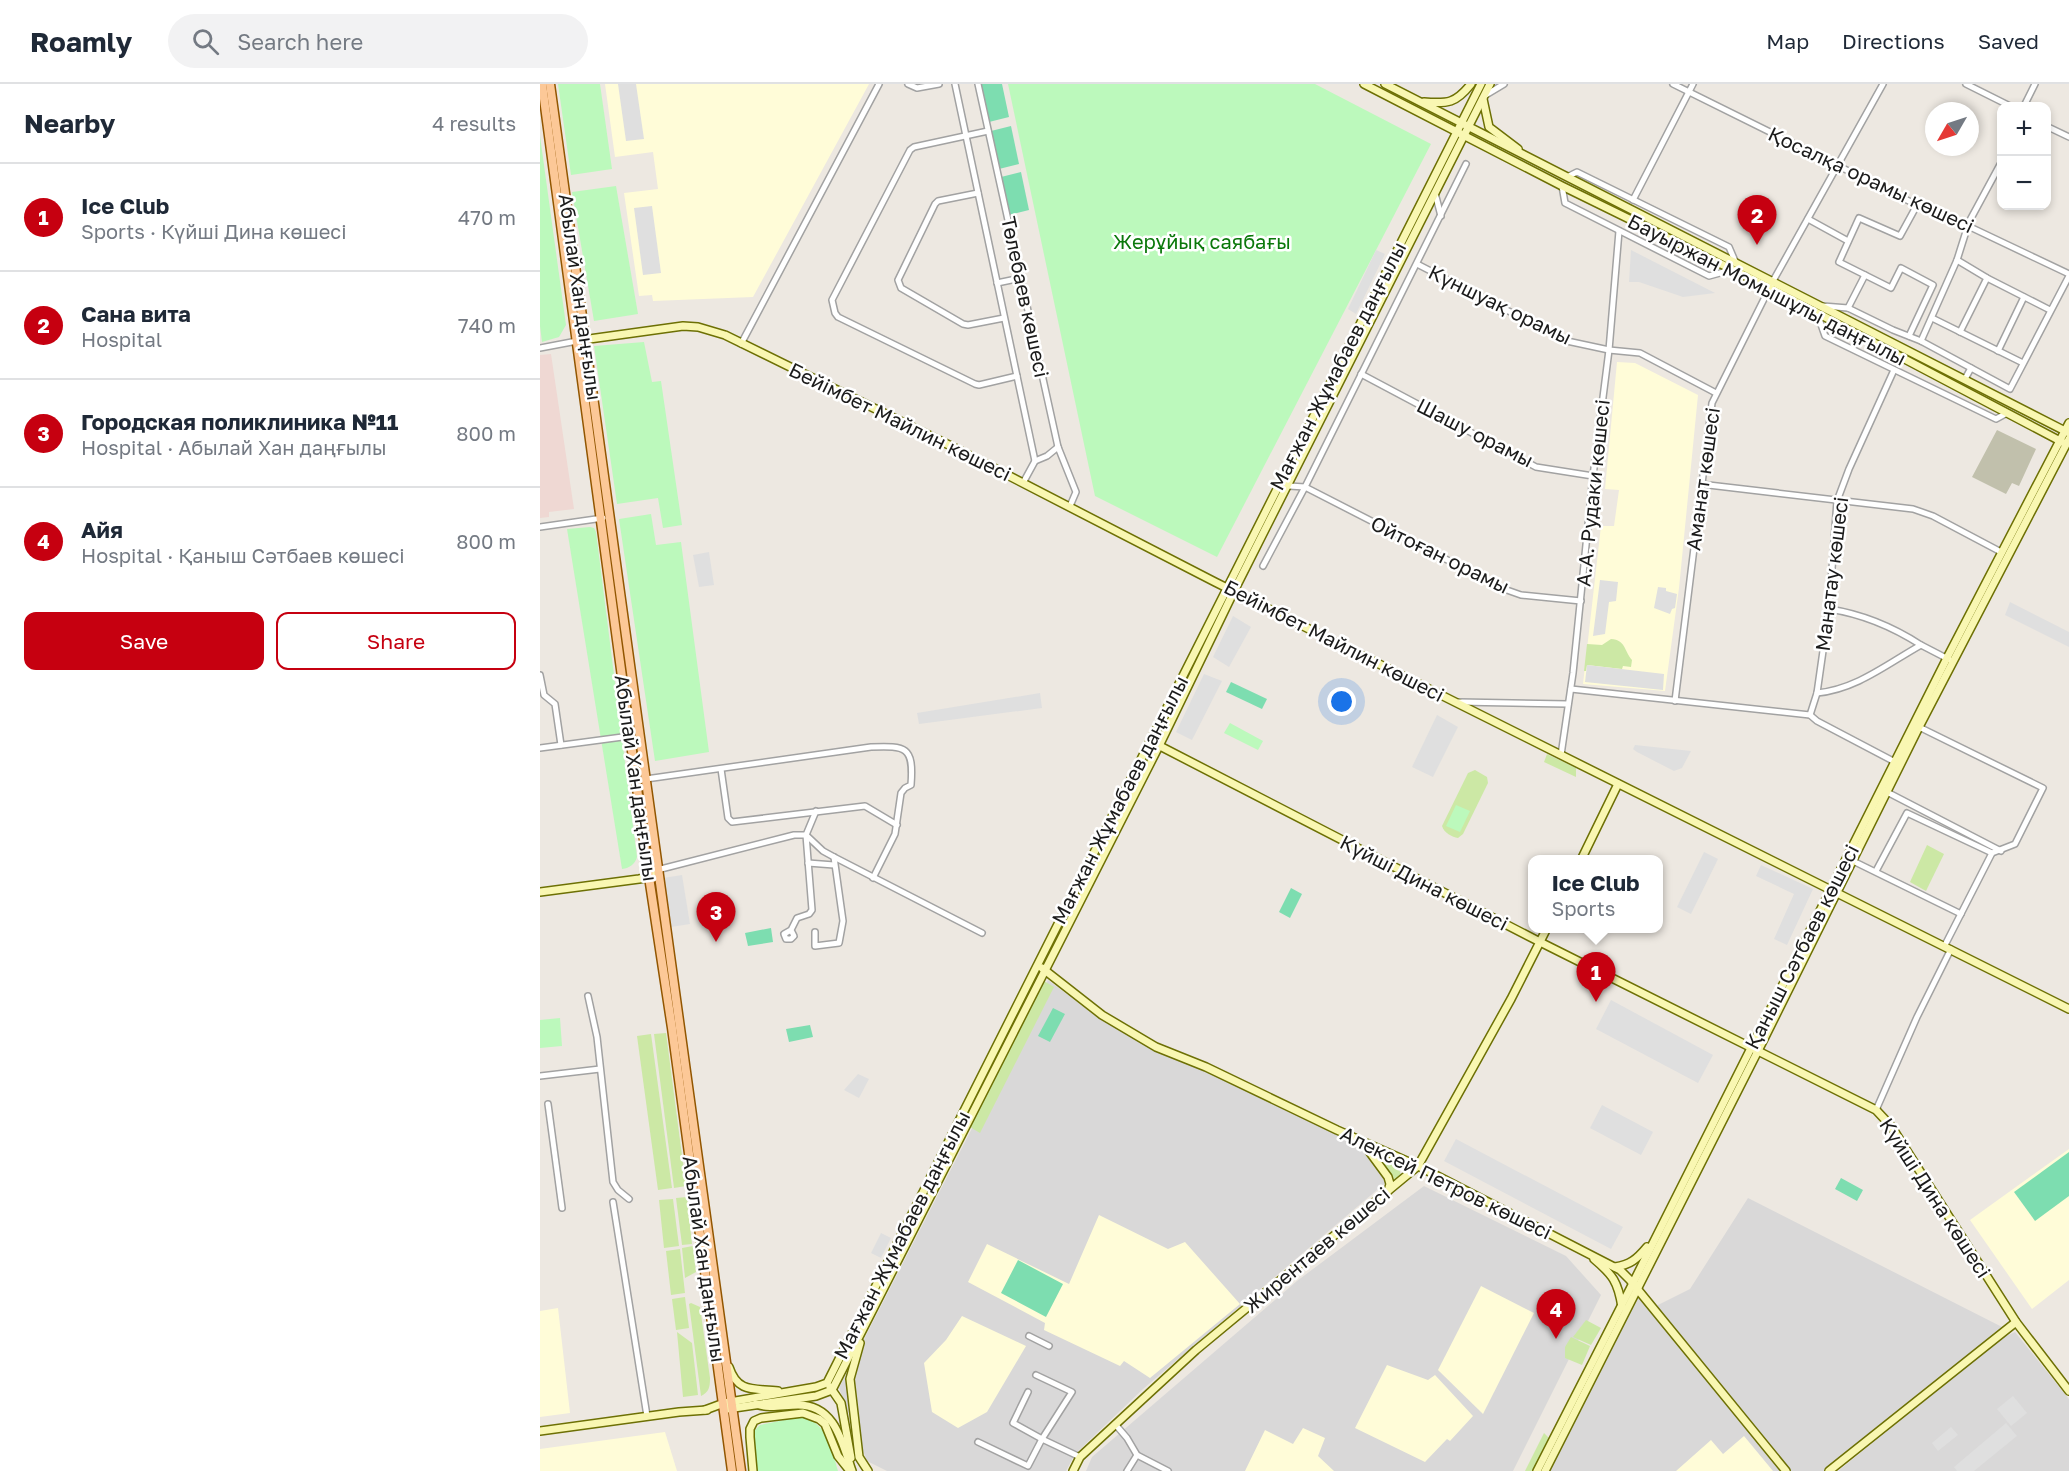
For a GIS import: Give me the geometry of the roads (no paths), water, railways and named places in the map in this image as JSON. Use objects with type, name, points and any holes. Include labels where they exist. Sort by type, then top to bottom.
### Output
[{"type":"main road","name":"Абылай Хан даңғылы","points":[[542,84],[577,341],[646,779],[703,1192],[722,1340],[732,1471]]},
{"type":"main road","name":"Абылай Хан даңғылы","points":[[550,84],[586,339],[630,736],[649,877],[728,1406],[741,1471]]},
{"type":"main road","points":[[1364,84],[1457,131]]},
{"type":"main road","points":[[1385,84],[1461,123],[1481,84]]},
{"type":"main road","points":[[1419,101],[1447,103],[1464,93],[1471,84]]},
{"type":"main road","points":[[1469,126],[1490,84]]},
{"type":"main road","points":[[1484,97],[1489,127],[1514,144],[1524,155]]},
{"type":"main road","name":"Мағжан Жұмабаев даңғылы","points":[[728,1406],[827,1383],[1461,123]]},
{"type":"main road","name":"Бауыржан Момышұлы даңғылы","points":[[1461,123],[1735,261],[1817,313],[2066,442]]},
{"type":"main road","name":"Мағжан Жұмабаев даңғылы","points":[[832,1390],[1159,746],[1234,591],[1469,126]]},
{"type":"main road","name":"Бауыржан Момышұлы даңғылы","points":[[1457,131],[1731,270],[1772,284],[1823,306],[2068,429]]},
{"type":"main road","name":"Бейімбет Майлин көшесі","points":[[577,341],[683,326],[710,330],[1070,506],[1227,588],[2069,1009]]},
{"type":"main road","name":"Қаныш Сәтбаев көшесі","points":[[1833,892],[1853,861],[1895,762],[2066,442],[2068,429]]},
{"type":"main road","name":"Қаныш Сәтбаев көшесі","points":[[1545,1471],[1833,892],[1919,727],[2001,552],[2066,442]]},
{"type":"main road","name":"Күйші Дина көшесі","points":[[1151,742],[1540,942],[1876,1110],[1891,1126],[2016,1322],[2069,1391]]},
{"type":"main road","points":[[1583,855],[1618,784]]},
{"type":"main road","points":[[540,892],[649,877],[657,870]]},
{"type":"main road","name":"Жирентаев көшесі","points":[[1073,1471],[1080,1457],[1196,1350],[1418,1166],[1511,999],[1544,933]]},
{"type":"main road","name":"Алексей Петров көшесі","points":[[1037,966],[1102,1015],[1156,1047],[1206,1067],[1418,1166],[1615,1267],[1636,1286],[1786,1471]]},
{"type":"main road","name":"Қаныш Сәтбаев көшесі","points":[[1537,1471],[1622,1306],[1636,1286],[1654,1239],[1755,1049]]},
{"type":"main road","points":[[1362,1141],[1388,1177],[1390,1184],[1388,1191]]},
{"type":"main road","points":[[1615,1267],[1633,1262],[1654,1239]]},
{"type":"main road","points":[[1586,1251],[1617,1282],[1622,1306]]},
{"type":"main road","points":[[1829,1471],[2016,1322]]},
{"type":"main road","points":[[860,1337],[860,1345],[850,1379],[859,1457],[867,1471]]},
{"type":"main road","points":[[722,1340],[730,1372],[739,1384],[754,1390],[790,1392]]},
{"type":"main road","points":[[827,1383],[842,1403],[852,1471]]},
{"type":"main road","points":[[540,1431],[816,1396],[832,1390]]},
{"type":"main road","points":[[756,1404],[766,1408],[808,1406],[822,1411],[835,1424],[852,1471]]},
{"type":"main road","points":[[753,1471],[750,1429],[754,1421],[761,1418],[803,1413],[825,1424],[838,1456],[852,1471]]},
{"type":"main road","points":[[849,1448],[861,1467],[867,1471]]},
{"type":"street","points":[[741,344],[879,84]]},
{"type":"street","points":[[908,84],[917,88],[939,84]]},
{"type":"street","points":[[955,84],[1035,461]]},
{"type":"street","name":"Төлебаев көшесі","points":[[978,84],[1058,447],[1076,492],[1070,506]]},
{"type":"street","points":[[1484,97],[1504,84]]},
{"type":"street","name":"Қосалқа орамы көшесі","points":[[1673,84],[1838,166],[2069,275]]},
{"type":"street","points":[[1633,200],[1694,84]]},
{"type":"street","name":"Аманат көшесі","points":[[1675,700],[1709,416],[1716,393],[1772,284],[1883,84]]},
{"type":"street","points":[[1966,84],[2002,102]]},
{"type":"street","points":[[2026,102],[2036,84]]},
{"type":"street","points":[[2051,128],[2069,137]]},
{"type":"street","points":[[988,131],[914,147],[910,150],[832,300],[838,316],[975,384],[1017,376]]},
{"type":"street","points":[[1263,566],[1305,487],[1466,164]]},
{"type":"street","points":[[1921,341],[1957,260],[1968,226],[1997,169]]},
{"type":"street","points":[[1568,177],[1577,172],[1729,247],[1735,261]]},
{"type":"street","points":[[1562,186],[1566,203],[1709,276],[1731,270]]},
{"type":"street","points":[[978,193],[938,201],[935,204],[898,280],[901,288],[963,324],[1004,318]]},
{"type":"street","points":[[1435,193],[1441,216]]},
{"type":"street","points":[[1909,336],[1933,285],[1901,268],[1891,288],[1839,262],[1859,218],[1900,236],[1917,204]]},
{"type":"street","points":[[1808,219],[1848,241]]},
{"type":"street","name":"А.А. Рудаки көшесі","points":[[1561,755],[1571,689],[1593,476],[1609,350],[1619,231]]},
{"type":"street","points":[[1957,260],[2050,310]]},
{"type":"street","name":"Күншуақ орамы","points":[[1417,264],[1567,341],[1609,350],[1640,353],[1716,393]]},
{"type":"street","points":[[1848,308],[1865,275]]},
{"type":"street","points":[[1823,306],[1848,308],[1921,341],[2010,389],[2069,275]]},
{"type":"street","points":[[997,283],[1021,278]]},
{"type":"street","points":[[1960,332],[1987,278]]},
{"type":"street","points":[[1998,351],[2024,297]]},
{"type":"street","points":[[1817,313],[1825,336],[1996,419],[2007,413]]},
{"type":"street","points":[[1932,318],[2023,363]]},
{"type":"street","points":[[540,348],[577,341]]},
{"type":"street","points":[[1965,379],[1971,368]]},
{"type":"street","name":"Манатау көшесі","points":[[1810,715],[1817,693],[1829,609],[1837,501],[1894,370]]},
{"type":"street","name":"Шашу орамы","points":[[1361,374],[1536,467],[1593,476]]},
{"type":"street","points":[[1023,483],[1035,461],[1047,456],[1058,447]]},
{"type":"street","points":[[1700,484],[1913,509],[1933,516],[2001,552]]},
{"type":"street","points":[[1289,486],[1305,487]]},
{"type":"street","name":"Ойтоған орамы","points":[[1305,487],[1504,589],[1521,595],[1581,601]]},
{"type":"street","points":[[540,527],[605,519]]},
{"type":"street","points":[[1829,609],[1855,613],[1869,618],[1951,660]]},
{"type":"street","points":[[1817,693],[1843,688],[1894,663],[1921,645]]},
{"type":"street","points":[[540,675],[544,695],[555,704],[561,746]]},
{"type":"street","points":[[1571,689],[1810,715],[1817,721],[1895,762]]},
{"type":"street","points":[[1455,702],[1568,704]]},
{"type":"street","points":[[1876,871],[1907,813],[1992,853],[2015,844],[2043,788],[1919,727]]},
{"type":"street","points":[[540,748],[630,736]]},
{"type":"street","points":[[646,779],[871,747],[896,747],[905,750],[911,759],[911,785],[901,793],[895,834],[873,878]]},
{"type":"street","points":[[721,769],[728,818],[732,822],[865,806],[897,825]]},
{"type":"street","points":[[1884,791],[2001,851]]},
{"type":"street","points":[[791,930],[796,918],[809,914],[812,910],[806,834],[816,811]]},
{"type":"street","points":[[657,870],[794,835],[806,834],[823,851],[982,933]]},
{"type":"street","points":[[1876,1110],[1961,914],[1992,853]]},
{"type":"street","points":[[815,932],[816,946],[839,943],[843,921],[834,857]]},
{"type":"street","points":[[1853,861],[1961,914]]},
{"type":"street","points":[[808,863],[834,866]]},
{"type":"street","points":[[588,996],[597,1037],[613,1182],[618,1190],[629,1199]]},
{"type":"street","points":[[540,1076],[600,1069]]},
{"type":"street","points":[[548,1104],[562,1208]]},
{"type":"street","points":[[613,1202],[647,1416]]},
{"type":"street","points":[[1029,1336],[1049,1346]]},
{"type":"street","points":[[978,1442],[1028,1466],[1072,1392],[1036,1375]]},
{"type":"street","points":[[1028,1392],[1013,1423],[1080,1457]]},
{"type":"street","points":[[1114,1424],[1127,1438],[1137,1455],[1168,1471]]},
{"type":"street","points":[[1127,1471],[1137,1455]]},
{"type":"place","name":"Сана вита","points":[[1757,245]]},
{"type":"place","name":"Городская поликлиника №11","points":[[716,942]]},
{"type":"place","name":"Ice Club","points":[[1596,1002]]},
{"type":"place","name":"Айя","points":[[1556,1339]]},
{"type":"park label","name":"Жерұйық саябағы","points":[[1202,242]]}]
